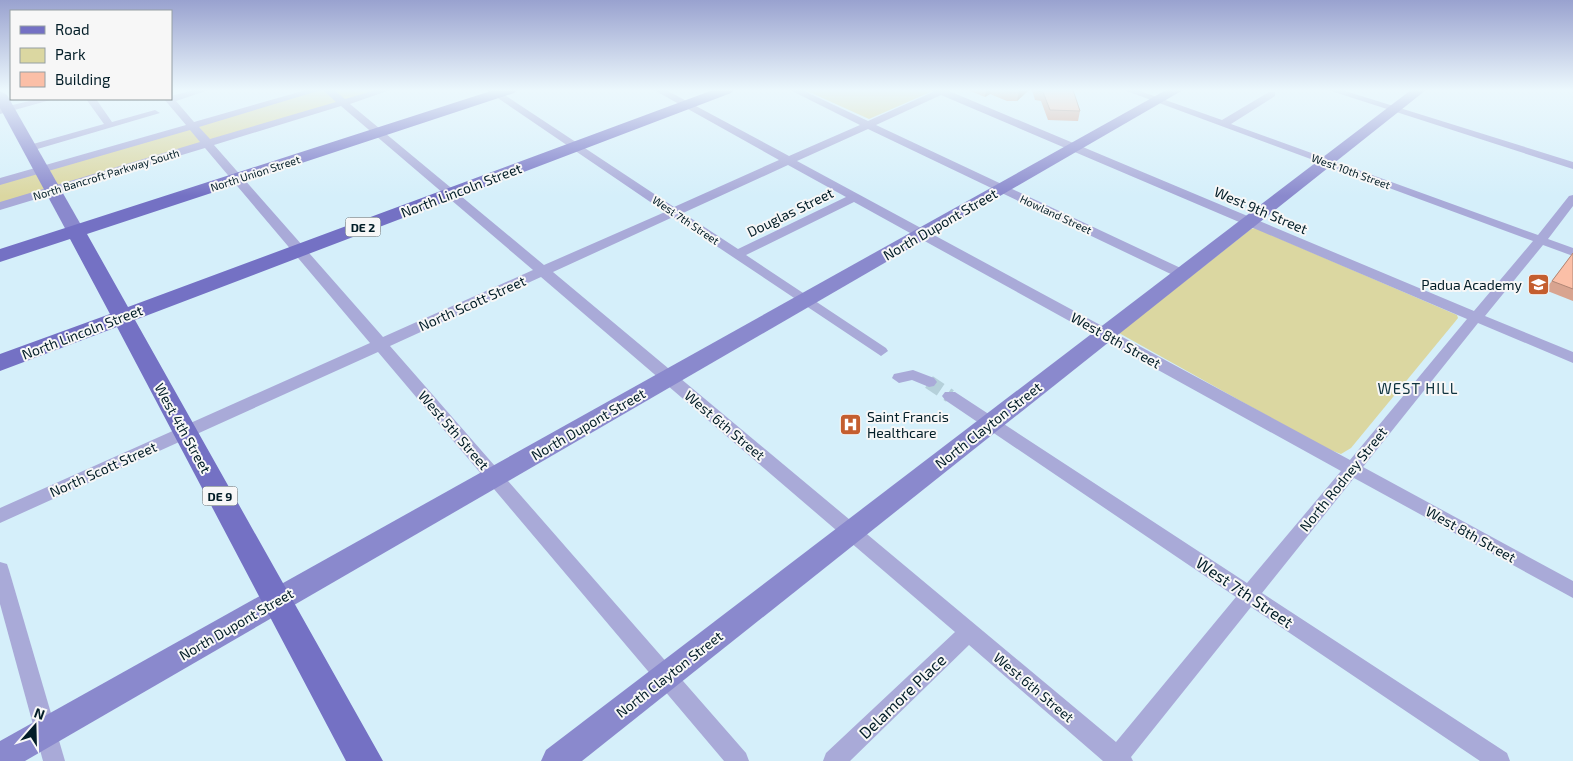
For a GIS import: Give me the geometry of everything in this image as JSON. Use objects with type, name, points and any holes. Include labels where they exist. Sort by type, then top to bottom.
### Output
[{"type":"main road","name":"North Union Street","points":[[0,256],[400,126]]},
{"type":"main road","name":"North Lincoln Street","points":[[0,364],[631,126]]},
{"type":"main road","name":"West 4th Street","points":[[76,232],[365,761]]},
{"type":"street","name":"West 4th Street","points":[[15,126],[30,148],[76,232]]},
{"type":"street","points":[[30,148],[110,126]]},
{"type":"street","name":"West 5th Street","points":[[193,126],[738,761]]},
{"type":"street","name":"North Bancroft Parkway South","points":[[0,182],[193,126]]},
{"type":"street","name":"North Bancroft Parkway South","points":[[0,206],[266,126]]},
{"type":"street","name":"West 6th Street","points":[[370,126],[970,632],[1118,760]]},
{"type":"street","name":"West 7th Street","points":[[547,126],[881,351]]},
{"type":"street","name":"West 8th Street","points":[[724,126],[1573,590]]},
{"type":"street","name":"North Scott Street","points":[[0,516],[867,126]]},
{"type":"street","name":"Howland Street","points":[[869,126],[1182,274]]},
{"type":"street","name":"West 9th Street","points":[[1022,126],[1573,358]]},
{"type":"street","name":"North Dupont Street","points":[[0,758],[1113,126]]},
{"type":"street","name":"West 10th Street","points":[[1227,126],[1573,252]]},
{"type":"street","name":"North Clayton Street","points":[[557,761],[1373,126]]},
{"type":"street","points":[[1446,126],[1573,166]]},
{"type":"street","name":"Douglas Street","points":[[738,254],[854,197]]},
{"type":"street","name":"North Rodney Street","points":[[1118,760],[1249,595],[1476,317],[1506,284],[1539,239],[1573,198]]},
{"type":"street","points":[[900,378],[913,375],[929,382]]},
{"type":"street","name":"West 7th Street","points":[[950,396],[1500,761]]},
{"type":"street","points":[[0,570],[54,761]]},
{"type":"street","name":"Delamore Place","points":[[834,761],[970,632]]},
{"type":"green space","points":[[194,126],[267,126],[0,206],[0,182]]},
{"type":"green space","points":[[1255,228],[1457,315],[1458,318],[1351,448],[1341,454],[1325,448],[1119,333],[1251,229]]},
{"type":"building","points":[[1573,253],[1573,289],[1552,281]]},
{"type":"tunnel","points":[[929,382],[950,396]]},
{"type":"place","name":"Padua Academy","points":[[1538,284]]},
{"type":"place","name":"Saint Francis Healthcare","points":[[851,424]]},
{"type":"district","name":"WEST HILL","points":[[1418,388]]}]
